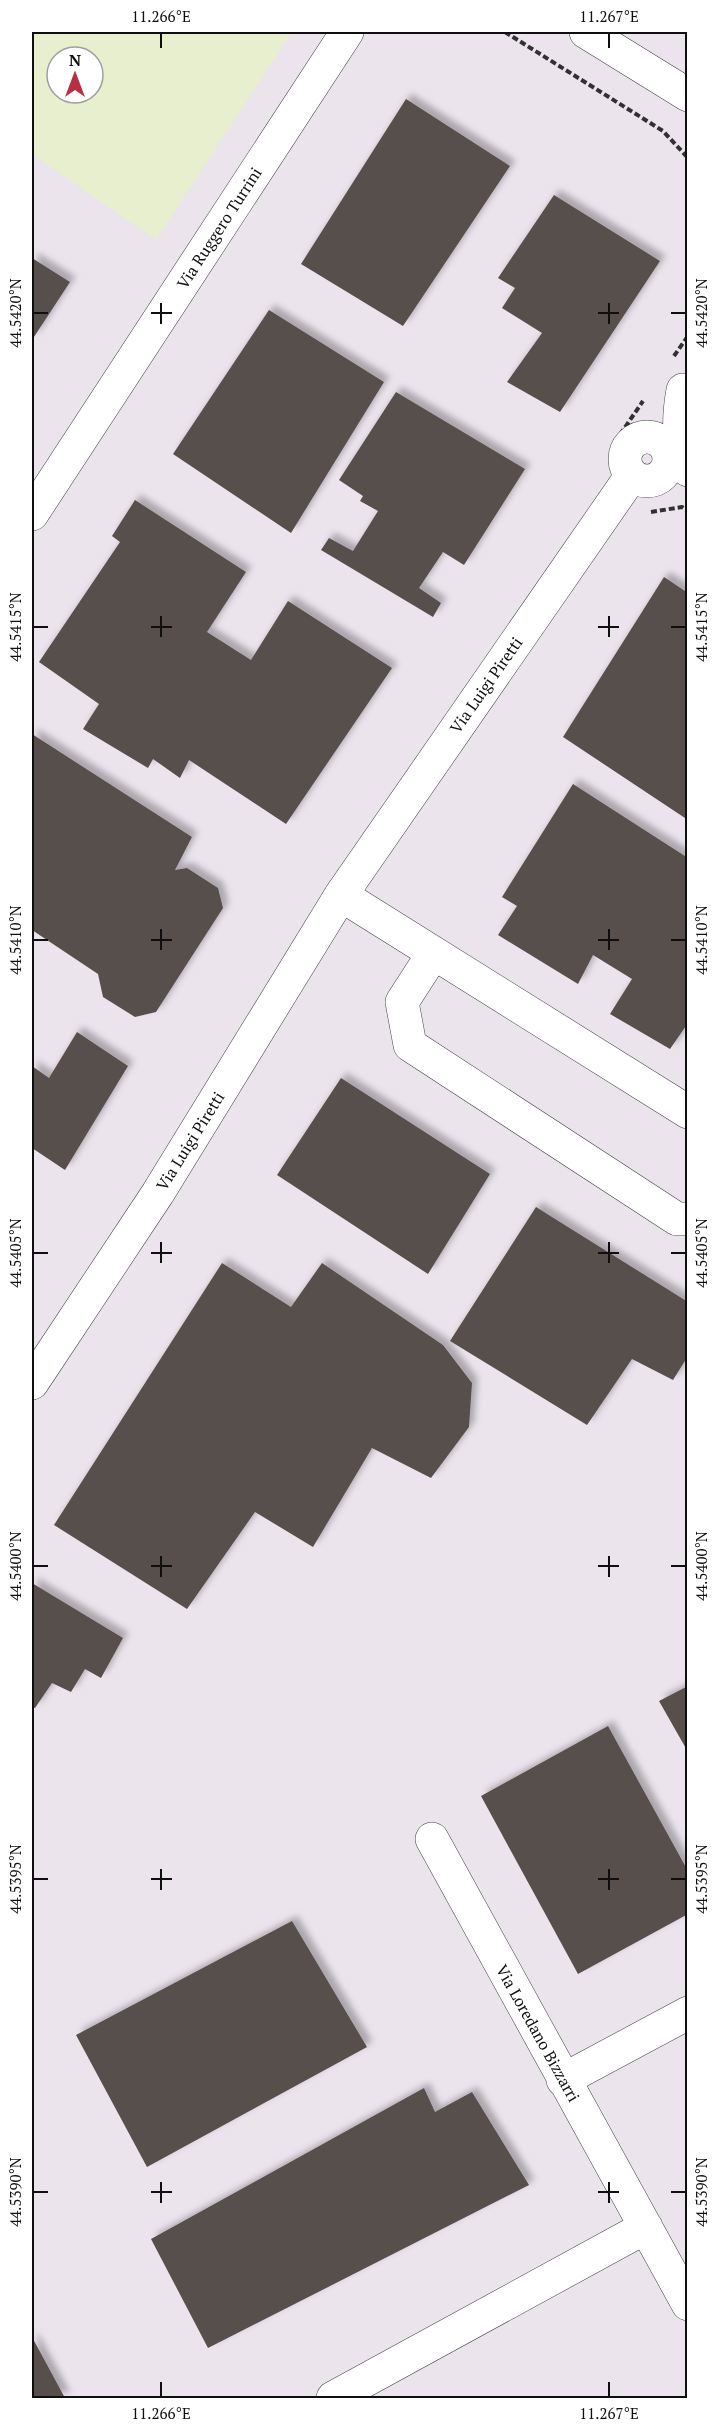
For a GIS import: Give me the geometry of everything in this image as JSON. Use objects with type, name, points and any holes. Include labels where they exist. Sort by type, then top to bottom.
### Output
[{"type":"street","name":"Via Ruggero Turrini","points":[[32,514],[347,32]]},
{"type":"street","points":[[586,32],[687,95]]},
{"type":"street","points":[[655,438],[680,379]]},
{"type":"street","points":[[611,504],[641,494],[675,489],[682,478],[680,379]]},
{"type":"street","points":[[640,437],[655,438],[661,441],[669,453],[669,460],[682,478],[659,478],[645,481],[632,475],[625,462],[628,447],[640,437]]},
{"type":"street","name":"Via Luigi Piretti","points":[[32,1383],[158,1193],[341,895],[632,475]]},
{"type":"street","points":[[341,895],[687,1112]]},
{"type":"street","points":[[433,954],[402,1002],[410,1045],[677,1219],[687,1219]]},
{"type":"street","name":"Via Loredano Bizzarri","points":[[432,1839],[687,2304]]},
{"type":"street","points":[[563,2080],[687,2013]]},
{"type":"street","points":[[333,2398],[646,2227]]},
{"type":"path","points":[[505,32],[663,131],[687,158]]},
{"type":"path","points":[[680,379],[687,336]]},
{"type":"path","points":[[610,450],[649,393]]},
{"type":"shaded area","points":[[32,32],[687,32],[687,2398],[32,2398]]},
{"type":"green space","points":[[32,32],[292,32],[156,240],[32,154]]},
{"type":"building","points":[[406,99],[510,166],[403,326],[301,264]]},
{"type":"building","points":[[554,195],[660,261],[560,412],[507,382],[542,333],[502,308],[515,288],[498,278]]},
{"type":"building","points":[[32,258],[70,282],[32,340]]},
{"type":"building","points":[[269,310],[384,382],[291,533],[173,454]]},
{"type":"building","points":[[396,392],[525,469],[464,565],[443,552],[419,588],[441,603],[433,617],[321,550],[329,538],[353,551],[378,511],[360,501],[363,496],[339,480]]},
{"type":"building","points":[[135,500],[246,572],[207,632],[251,660],[288,601],[392,668],[286,824],[189,760],[180,778],[153,759],[148,768],[83,729],[99,704],[39,662],[120,542],[112,536]]},
{"type":"building","points":[[664,577],[688,593],[688,820],[563,737]]},
{"type":"building","points":[[32,734],[192,837],[175,870],[187,868],[218,888],[223,908],[156,1012],[135,1017],[103,997],[98,974],[32,930]]},
{"type":"building","points":[[573,784],[688,858],[688,1023],[670,1049],[610,1014],[632,979],[593,955],[578,984],[498,935],[517,906],[502,897]]},
{"type":"building","points":[[77,1032],[128,1066],[65,1170],[32,1148],[32,1066],[49,1078]]},
{"type":"building","points":[[341,1078],[490,1174],[428,1274],[277,1175]]},
{"type":"building","points":[[536,1207],[688,1302],[688,1356],[673,1380],[632,1359],[587,1425],[450,1341]]},
{"type":"building","points":[[222,1263],[291,1307],[322,1263],[443,1345],[472,1383],[469,1427],[431,1478],[372,1448],[313,1547],[255,1512],[187,1609],[54,1525]]},
{"type":"building","points":[[32,1583],[123,1638],[101,1678],[85,1669],[71,1692],[52,1683],[35,1708],[32,1707]]},
{"type":"building","points":[[688,1686],[688,1752],[659,1701]]},
{"type":"building","points":[[608,1726],[688,1871],[688,1914],[578,1974],[481,1796]]},
{"type":"building","points":[[292,1921],[367,2047],[147,2167],[76,2035]]},
{"type":"building","points":[[424,2088],[435,2112],[472,2092],[529,2185],[208,2348],[151,2239]]},
{"type":"building","points":[[32,2337],[65,2398],[32,2398]]}]
